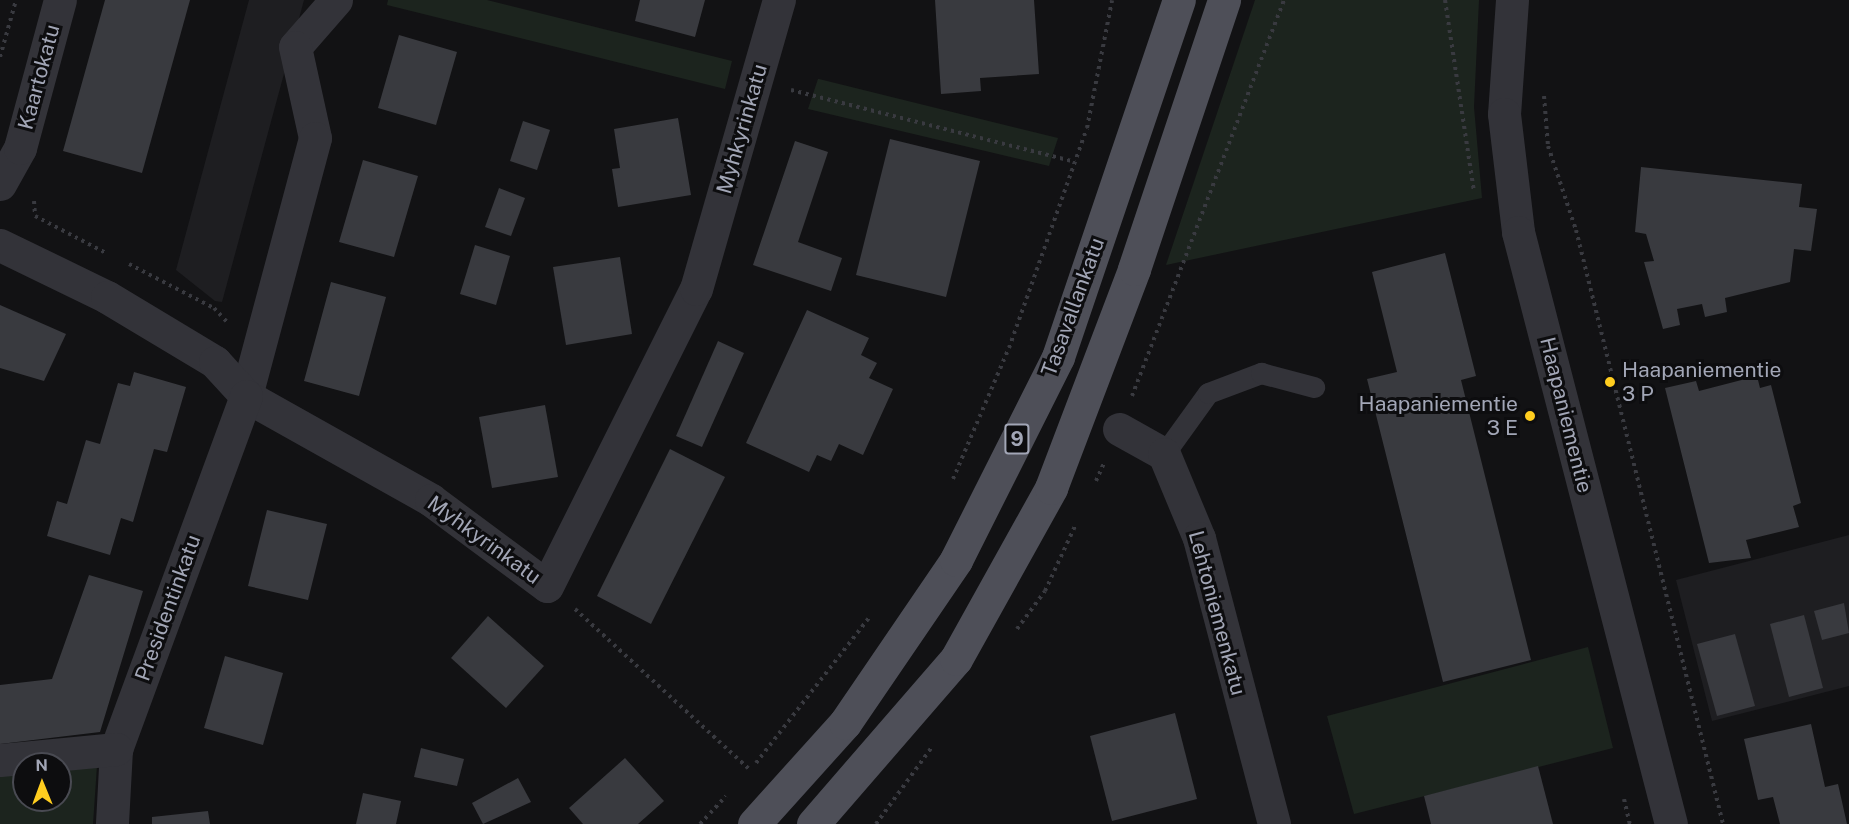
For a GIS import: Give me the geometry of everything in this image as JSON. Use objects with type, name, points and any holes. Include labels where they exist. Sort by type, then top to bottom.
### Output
[{"type":"main road","name":"Tasavallankatu","points":[[754,824],[845,723],[956,560],[1058,357],[1179,0]]},
{"type":"main road","name":"Tasavallankatu","points":[[813,824],[956,660],[1051,488],[1134,269],[1224,0]]},
{"type":"street","name":"Kaartokatu","points":[[0,184],[20,148],[60,0]]},
{"type":"street","points":[[246,396],[315,138],[295,47],[336,0]]},
{"type":"street","name":"Myhkyrinkatu","points":[[0,245],[106,297],[215,362],[246,396],[431,500],[547,586],[696,289],[779,0]]},
{"type":"street","name":"Haapaniementie","points":[[1512,0],[1504,114],[1518,232],[1671,824]]},
{"type":"street","name":"Presidentinkatu","points":[[112,824],[116,749],[246,396]]},
{"type":"street","points":[[1119,429],[1164,454]]},
{"type":"street","name":"Lehtoniemenkatu","points":[[1164,454],[1199,538],[1274,824]]},
{"type":"street","points":[[0,760],[116,749]]},
{"type":"lane","points":[[1164,454],[1208,393],[1261,373],[1314,387]]},
{"type":"path","points":[[0,57],[16,0]]},
{"type":"path","points":[[950,485],[1009,348],[1087,128],[1112,0]]},
{"type":"path","points":[[756,81],[1075,162]]},
{"type":"path","points":[[1544,89],[1548,146],[1576,230],[1723,824]]},
{"type":"path","points":[[32,189],[35,216],[109,254]]},
{"type":"path","points":[[119,259],[214,308],[257,356]]},
{"type":"path","points":[[547,586],[750,770]]},
{"type":"path","points":[[743,778],[872,614]]},
{"type":"path","points":[[700,824],[729,793]]},
{"type":"shaded area","points":[[249,0],[304,0],[222,302],[215,301],[176,270]]},
{"type":"shaded area","points":[[388,0],[487,0],[732,61],[725,89],[387,5]]},
{"type":"shaded area","points":[[1255,0],[1479,0],[1474,107],[1482,198],[1166,265]]},
{"type":"shaded area","points":[[818,79],[1058,138],[1049,166],[808,109]]},
{"type":"shaded area","points":[[1849,535],[1849,686],[1712,721],[1676,580]]},
{"type":"shaded area","points":[[1588,647],[1613,748],[1354,814],[1327,716]]},
{"type":"shaded area","points":[[98,751],[93,824],[0,824],[0,760],[12,759],[12,812],[72,812],[72,753]]},
{"type":"building","points":[[105,0],[190,0],[142,173],[63,151]]},
{"type":"building","points":[[640,0],[705,0],[695,37],[635,21]]},
{"type":"building","points":[[935,0],[1034,0],[1039,74],[980,78],[981,91],[941,94]]},
{"type":"building","points":[[399,35],[457,52],[436,125],[378,108]]},
{"type":"building","points":[[678,118],[691,195],[618,207],[612,169],[620,168],[614,129]]},
{"type":"building","points":[[523,121],[550,130],[537,170],[510,161]]},
{"type":"building","points":[[890,139],[980,161],[946,297],[856,275]]},
{"type":"building","points":[[795,141],[828,152],[798,242],[842,258],[831,291],[753,265]]},
{"type":"building","points":[[363,160],[418,176],[394,257],[339,242]]},
{"type":"building","points":[[1641,167],[1802,184],[1799,207],[1817,209],[1811,251],[1794,249],[1790,282],[1725,298],[1727,312],[1705,317],[1702,304],[1677,309],[1680,325],[1663,329],[1644,262],[1654,261],[1646,234],[1635,232]]},
{"type":"building","points":[[499,188],[525,198],[511,236],[485,227]]},
{"type":"building","points":[[475,245],[510,256],[496,305],[460,294]]},
{"type":"building","points":[[1445,253],[1476,376],[1461,380],[1531,660],[1443,682],[1367,379],[1397,372],[1372,272]]},
{"type":"building","points":[[620,257],[632,334],[566,345],[553,267]]},
{"type":"building","points":[[331,282],[386,297],[359,396],[304,381]]},
{"type":"building","points":[[0,305],[66,334],[44,381],[0,368]]},
{"type":"building","points":[[807,310],[869,338],[861,355],[877,363],[869,378],[893,389],[863,455],[839,444],[831,461],[817,455],[809,472],[746,443]]},
{"type":"building","points":[[718,341],[744,353],[702,447],[676,436]]},
{"type":"building","points":[[134,372],[186,387],[167,452],[154,449],[133,522],[121,518],[110,555],[47,536],[57,501],[67,504],[86,440],[100,444],[118,383],[130,386]]},
{"type":"building","points":[[1757,376],[1760,388],[1771,385],[1801,503],[1793,506],[1799,527],[1746,540],[1751,558],[1709,563],[1665,388],[1696,381],[1699,391]]},
{"type":"building","points":[[545,405],[558,477],[492,488],[479,417]]},
{"type":"building","points":[[670,449],[725,477],[651,624],[597,596]]},
{"type":"building","points":[[267,510],[327,524],[308,600],[248,586]]},
{"type":"building","points":[[89,575],[143,591],[100,732],[0,744],[0,685],[52,679]]},
{"type":"building","points":[[1844,603],[1849,633],[1822,640],[1814,611]]},
{"type":"building","points":[[1804,615],[1823,688],[1789,697],[1770,624]]},
{"type":"building","points":[[488,616],[544,666],[506,708],[451,658]]},
{"type":"building","points":[[1735,634],[1755,706],[1717,716],[1697,644]]},
{"type":"building","points":[[225,656],[283,673],[263,745],[204,728]]},
{"type":"building","points":[[1175,713],[1197,799],[1112,821],[1090,736]]},
{"type":"building","points":[[1811,724],[1825,787],[1838,784],[1847,824],[1780,824],[1773,797],[1758,800],[1744,739]]},
{"type":"building","points":[[421,748],[464,759],[457,786],[414,777]]},
{"type":"building","points":[[625,758],[664,801],[638,824],[583,824],[569,808]]},
{"type":"building","points":[[1538,766],[1553,824],[1431,824],[1424,796]]},
{"type":"building","points":[[518,778],[531,802],[483,824],[472,803]]},
{"type":"building","points":[[363,793],[401,801],[396,824],[356,824]]},
{"type":"building","points":[[208,811],[210,824],[152,824],[152,817]]},
{"type":"place","name":"Haapaniementie 3 P","points":[[1610,382]]},
{"type":"place","name":"Haapaniementie 3 E","points":[[1530,416]]}]
